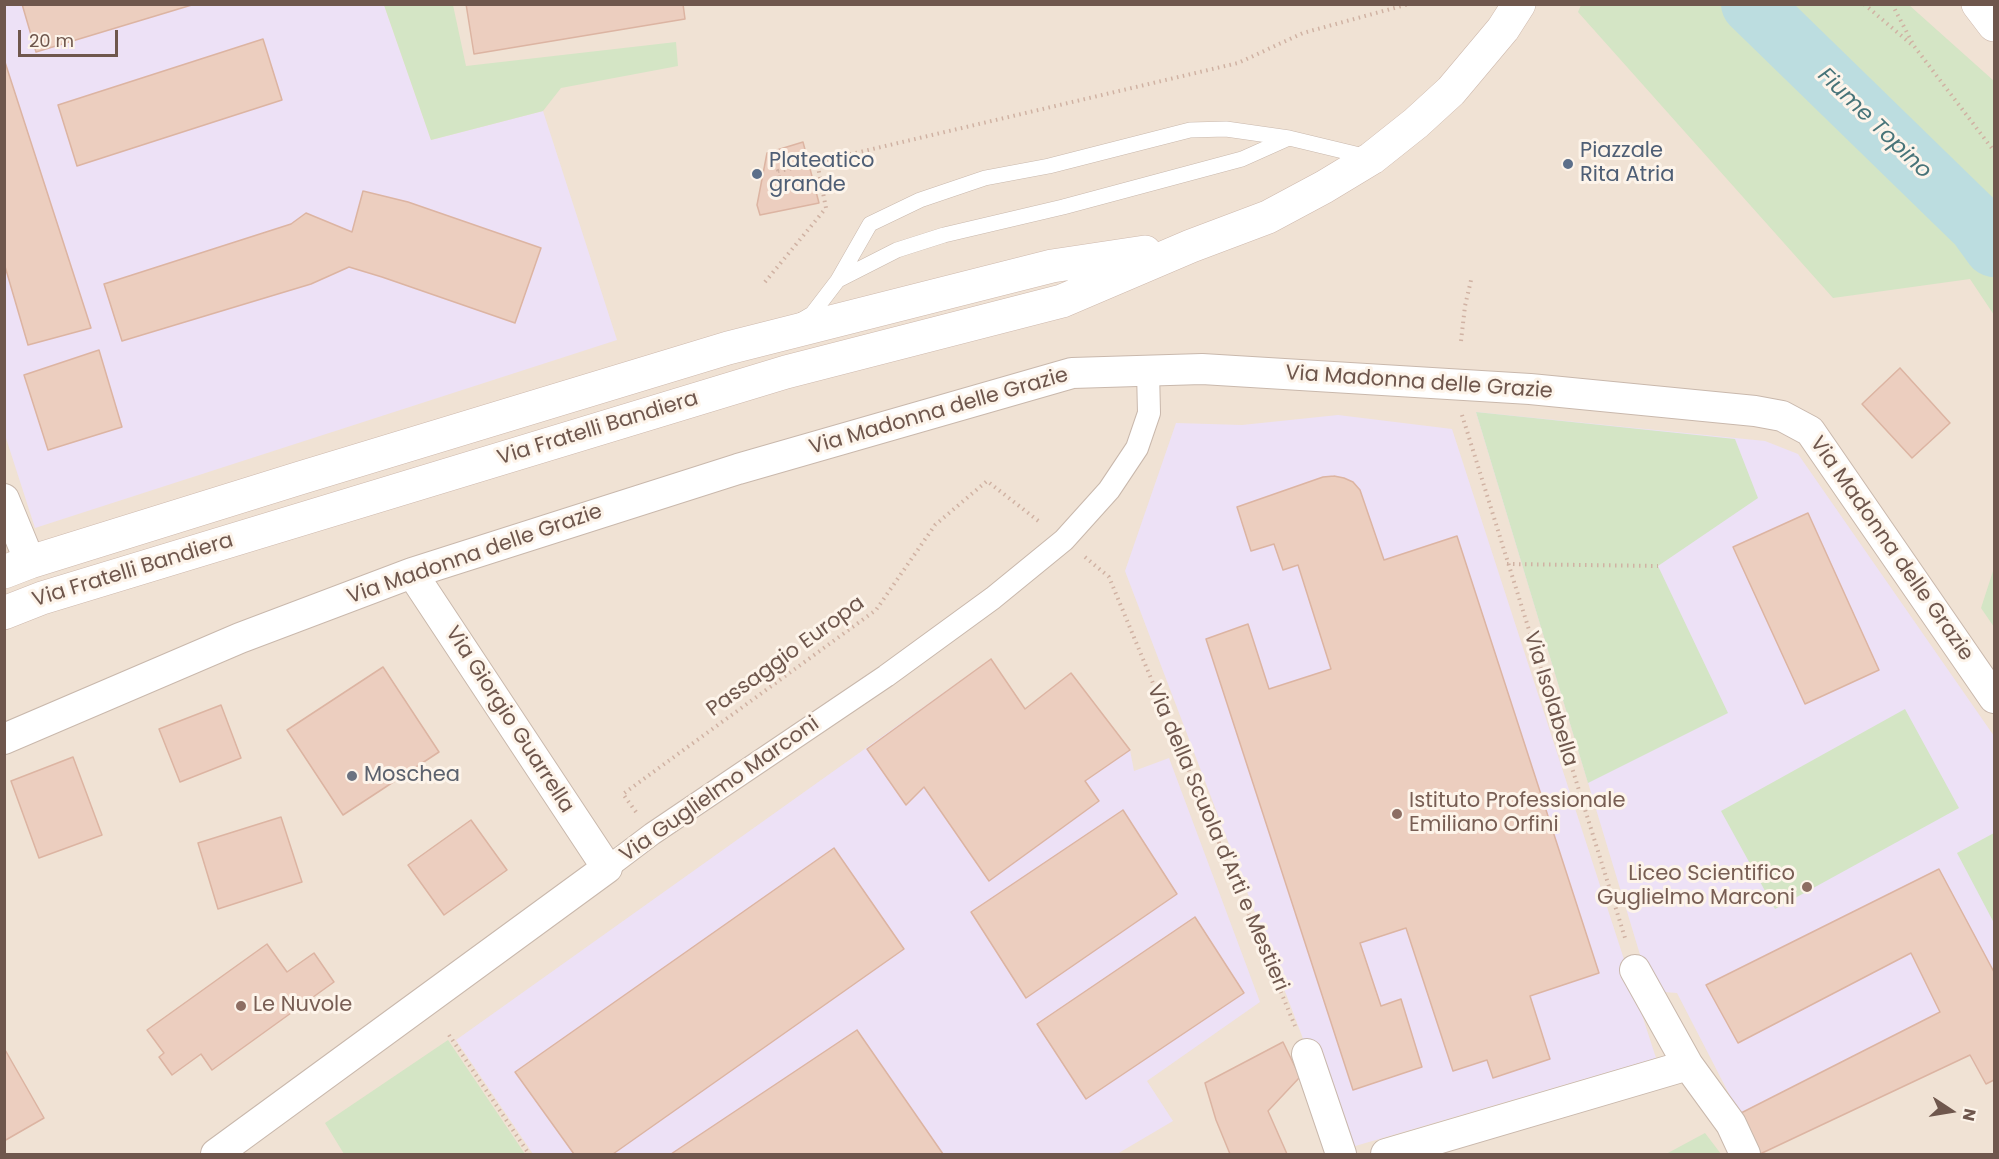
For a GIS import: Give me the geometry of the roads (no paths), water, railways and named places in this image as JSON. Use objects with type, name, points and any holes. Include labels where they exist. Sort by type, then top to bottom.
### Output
[{"type":"main road","name":"Via Fratelli Bandiera","points":[[4,613],[42,598],[786,372],[1062,301],[1191,246],[1268,217],[1324,188],[1372,158],[1451,91],[1503,28],[1519,4]]},
{"type":"main road","points":[[1978,4],[1995,25]]},
{"type":"main road","name":"Via Fratelli Bandiera","points":[[17,567],[668,365],[777,334],[1052,266],[1191,246]]},
{"type":"street","name":"Via Madonna delle Grazie","points":[[4,739],[240,638],[412,573],[738,469],[1072,373],[1202,369],[1530,390],[1755,411],[1782,416],[1810,430],[1995,698]]},
{"type":"street","name":"Via Guglielmo Marconi","points":[[216,1155],[652,834],[886,676],[993,598],[1064,540],[1109,490],[1137,448],[1149,413],[1148,371]]},
{"type":"street","points":[[4,499],[17,567]]},
{"type":"street","name":"Via Giorgio Guarrella","points":[[412,573],[607,868]]},
{"type":"street","points":[[1635,970],[1688,1065],[1731,1124],[1745,1155]]},
{"type":"street","points":[[1307,1054],[1341,1155]]},
{"type":"street","points":[[1386,1155],[1688,1065]]},
{"type":"lane","points":[[777,334],[812,314],[838,280],[870,224],[920,200],[985,178],[1049,166],[1190,130],[1226,129],[1289,138],[1372,158]]},
{"type":"lane","points":[[838,280],[897,250],[944,235],[1063,207],[1242,159],[1289,138]]},
{"type":"waterway","name":"Fiume Topino","points":[[1751,4],[1978,225],[1994,247]]},
{"type":"place","name":"Piazzale Rita Atria","points":[[1568,164]]},
{"type":"place","name":"Plateatico grande","points":[[757,174]]},
{"type":"place","name":"Moschea","points":[[352,776]]},
{"type":"place","name":"Istituto Professionale Emiliano Orfini","points":[[1397,814]]},
{"type":"place","name":"Liceo Scientifico Guglielmo Marconi","points":[[1807,887]]},
{"type":"place","name":"Le Nuvole","points":[[241,1006]]}]
